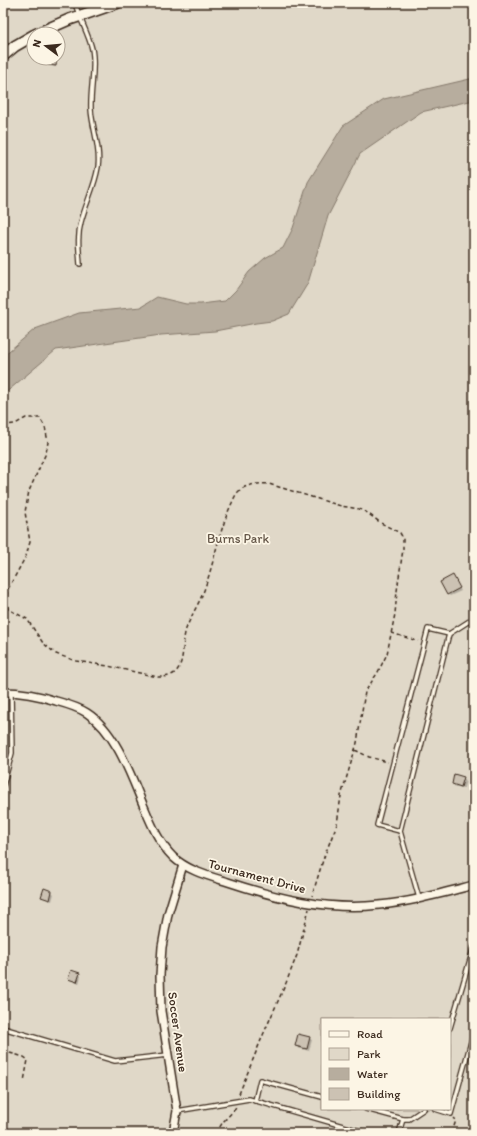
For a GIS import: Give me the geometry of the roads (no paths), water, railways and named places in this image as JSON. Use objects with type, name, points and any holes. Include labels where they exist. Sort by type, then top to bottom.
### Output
[{"type":"street","points":[[53,26],[117,3]]},
{"type":"street","points":[[3,56],[14,46],[26,39]]},
{"type":"street","name":"Tournament Drive","points":[[7,692],[31,693],[87,712],[95,719],[107,732],[128,768],[154,830],[162,844],[183,866],[242,887],[311,903],[337,906],[368,906],[403,902],[474,885]]},
{"type":"street","name":"Soccer Avenue","points":[[173,1133],[177,1111],[161,1011],[161,956],[168,914],[183,866]]},
{"type":"lane","points":[[75,3],[92,47],[91,110],[98,155],[96,175],[79,232],[80,264]]},
{"type":"lane","points":[[419,898],[400,831],[449,634],[474,618]]},
{"type":"lane","points":[[400,831],[377,825],[428,629],[449,634]]},
{"type":"lane","points":[[3,786],[12,753],[7,692]]},
{"type":"lane","points":[[451,1025],[474,946]]},
{"type":"lane","points":[[3,1028],[114,1061],[168,1056]]},
{"type":"lane","points":[[438,1110],[451,1114],[474,1031]]},
{"type":"lane","points":[[255,1101],[260,1080],[321,1097]]},
{"type":"lane","points":[[177,1111],[249,1099],[367,1133]]},
{"type":"lane","points":[[370,1110],[403,1119],[409,1118],[422,1110]]},
{"type":"lane","points":[[399,1133],[403,1119]]},
{"type":"water","points":[[474,78],[474,100],[421,112],[360,154],[328,216],[308,283],[289,314],[272,321],[215,331],[161,335],[56,350],[3,395],[3,356],[35,329],[79,313],[141,307],[157,297],[186,304],[225,301],[236,290],[249,272],[265,258],[283,248],[293,228],[308,182],[343,126],[384,99]]},
{"type":"park label","name":"Burns Park","points":[[238,538]]}]
